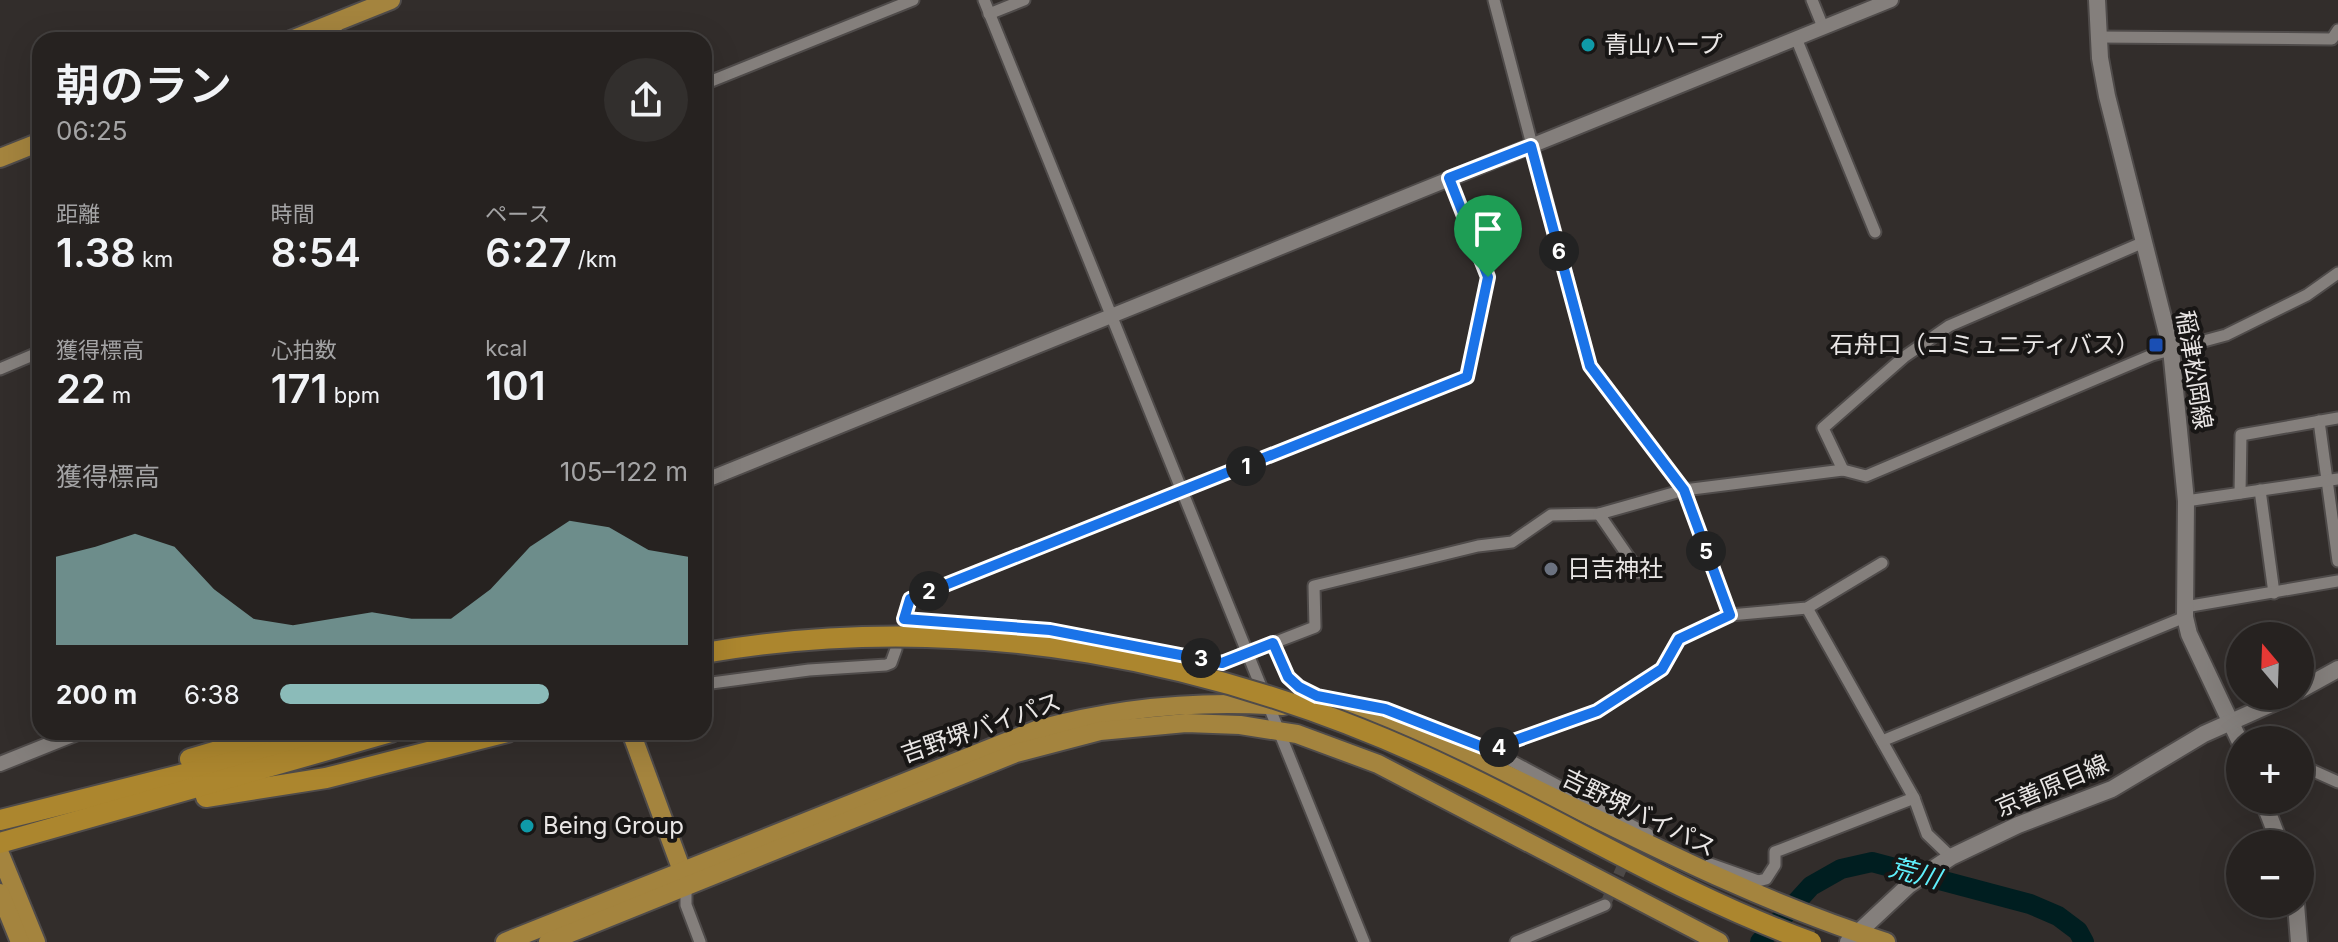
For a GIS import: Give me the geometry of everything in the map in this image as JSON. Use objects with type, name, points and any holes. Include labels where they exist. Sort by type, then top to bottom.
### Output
[{"type":"highway","points":[[336,32],[391,0]]},
{"type":"highway","points":[[0,158],[32,145]]},
{"type":"highway","points":[[712,652],[811,640],[950,637],[1091,651],[1185,670],[1278,697],[1367,731],[1458,772],[1689,891],[1811,942]]},
{"type":"highway","name":"吉野堺バイパス","points":[[548,942],[685,876],[1036,730],[1128,711],[1266,705],[1376,723],[1445,745],[1670,857],[1853,938],[1886,942]]},
{"type":"highway","name":"吉野堺バイパス","points":[[505,942],[1043,745],[1100,731],[1169,724],[1221,724],[1276,730],[1317,740],[1395,772],[1719,942]]},
{"type":"highway","points":[[81,799],[254,740]]},
{"type":"highway","points":[[8,818],[322,740]]},
{"type":"highway","points":[[0,843],[363,740]]},
{"type":"highway","points":[[122,810],[298,784],[475,740]]},
{"type":"highway","points":[[634,740],[685,876]]},
{"type":"highway","points":[[0,854],[36,942]]},
{"type":"highway","points":[[0,893],[20,942]]},
{"type":"main road","name":"稲津松岡線","points":[[2097,0],[2098,37],[2107,96],[2171,349],[2186,501],[2185,612],[2205,674],[2233,726]]},
{"type":"main road","points":[[2314,682],[2338,669]]},
{"type":"main road","name":"京善原目線","points":[[1853,938],[1909,885],[1951,857],[2018,825],[2112,789],[2204,734],[2259,710]]},
{"type":"main road","points":[[2297,918],[2299,942]]},
{"type":"street","points":[[712,81],[913,0]]},
{"type":"street","points":[[984,0],[1364,942]]},
{"type":"street","points":[[989,14],[1024,0]]},
{"type":"street","points":[[1494,0],[1590,366],[1684,490],[1730,615]]},
{"type":"street","points":[[1812,0],[1823,27]]},
{"type":"street","points":[[712,478],[1111,313],[1891,0]]},
{"type":"street","points":[[2098,37],[2332,39],[2338,30]]},
{"type":"street","points":[[1796,38],[1875,232]]},
{"type":"street","points":[[1449,178],[1488,277],[1467,377],[910,599],[903,624],[1050,630],[1222,663],[1315,627],[1314,586],[1478,546],[1512,542],[1551,515],[1599,514],[1684,490],[1843,470],[1866,476],[2171,349],[2226,335],[2307,295],[2338,273]]},
{"type":"street","points":[[1843,470],[1823,428],[1904,357],[1949,326],[2144,242]]},
{"type":"street","points":[[0,369],[32,355]]},
{"type":"street","points":[[2240,493],[2241,435],[2338,418]]},
{"type":"street","points":[[2319,421],[2332,480],[2338,561]]},
{"type":"street","points":[[2186,501],[2332,480]]},
{"type":"street","points":[[2260,490],[2274,593]]},
{"type":"street","points":[[1599,514],[1639,572]]},
{"type":"street","points":[[1493,751],[1597,711],[1662,669],[1679,639],[1730,615],[1807,608],[1882,563]]},
{"type":"street","points":[[1882,741],[2185,612],[2338,581]]},
{"type":"street","points":[[1807,608],[1914,798],[1927,834],[1951,857]]},
{"type":"street","points":[[1273,643],[1288,677],[1317,696],[1385,709],[1493,751],[1638,833],[1714,866],[1758,881],[1771,875],[1775,852],[1914,798]]},
{"type":"street","points":[[712,683],[886,665],[896,649]]},
{"type":"street","points":[[0,764],[60,740]]},
{"type":"street","points":[[2314,771],[2338,782]]},
{"type":"street","points":[[685,876],[686,905],[700,942]]},
{"type":"street","points":[[1516,942],[1605,905]]},
{"type":"waterway","name":"荒川","points":[[1760,942],[1811,886],[1841,869],[1872,862],[2030,904],[2058,916],[2078,931],[2084,942]]},
{"type":"tunnel","points":[[1605,905],[1636,836]]},
{"type":"place","name":"青山ハープ","points":[[1588,45]]},
{"type":"place","name":"石舟口（コミュニティバス）","points":[[2156,345]]},
{"type":"place","name":"日吉神社","points":[[1551,569]]},
{"type":"place","name":"Being Group","points":[[527,826]]},
{"type":"route","points":[[1531,146],[1590,366],[1684,490],[1730,615],[1679,639],[1662,669],[1597,711],[1493,751],[1385,709],[1317,696],[1288,677],[1273,643],[1222,663],[1154,647],[1050,630],[904,619],[910,599],[1467,377],[1488,277],[1449,178],[1531,146]]}]
